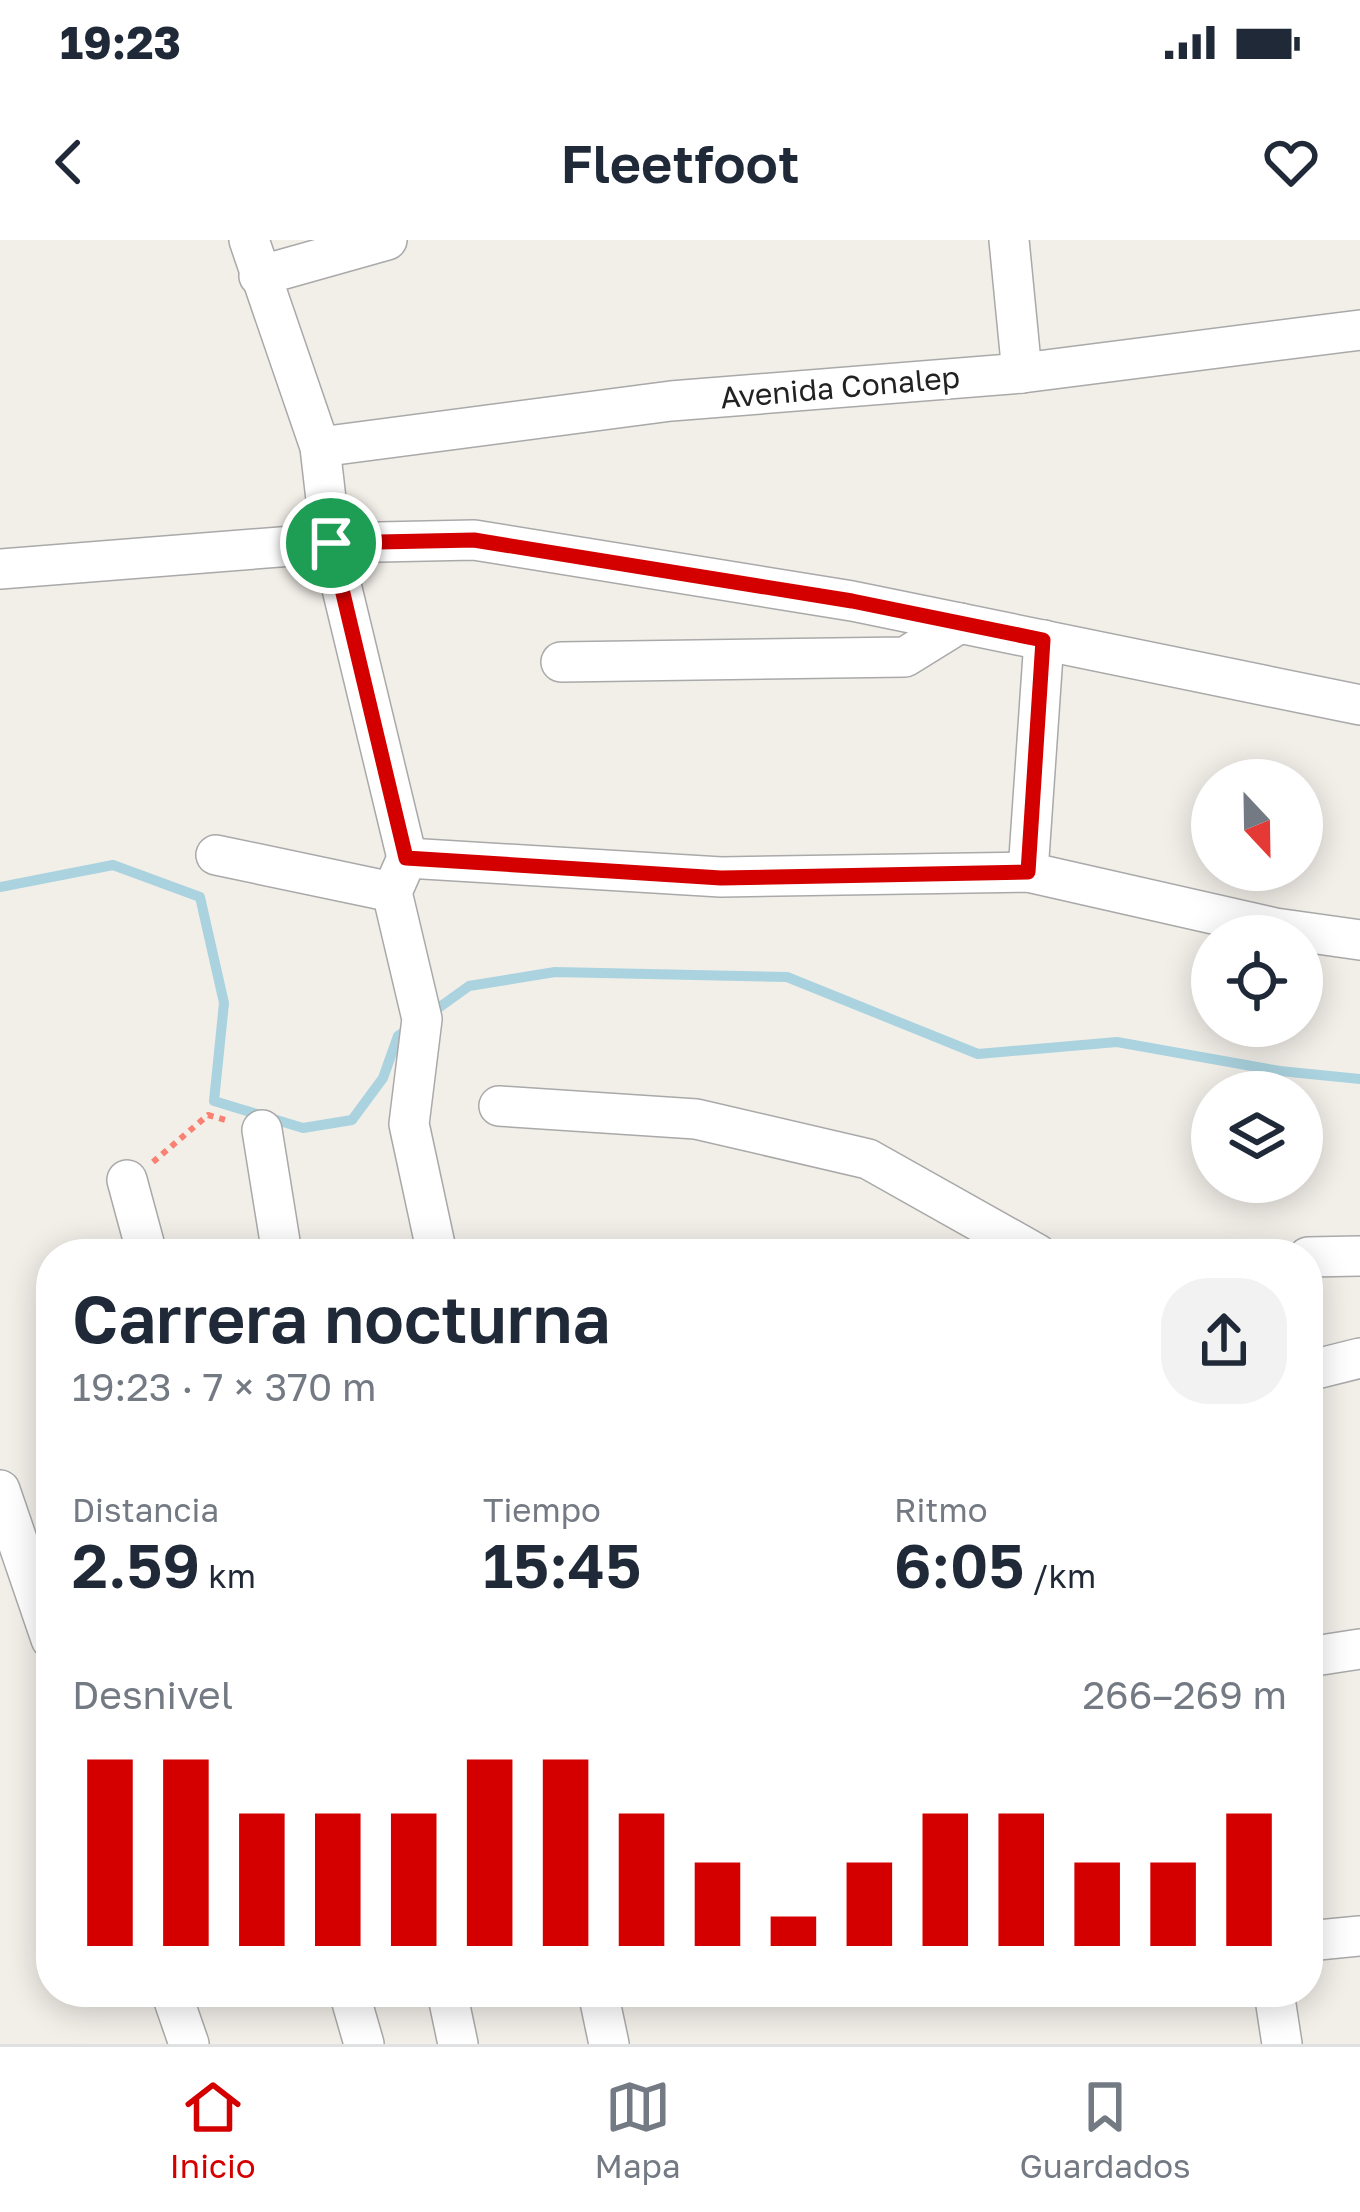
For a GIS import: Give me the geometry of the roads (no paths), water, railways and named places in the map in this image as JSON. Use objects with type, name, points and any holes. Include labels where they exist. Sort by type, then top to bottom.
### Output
[{"type":"street","points":[[387,240],[254,258],[320,447],[331,543],[399,875],[422,1019],[409,1124],[434,1239]]},
{"type":"street","points":[[1009,240],[1022,373]]},
{"type":"street","name":"Avenida Conalep","points":[[320,447],[670,400],[1022,373],[1360,330]]},
{"type":"street","points":[[0,569],[331,543],[474,540],[852,601],[1360,705]]},
{"type":"street","points":[[561,662],[905,658],[960,623]]},
{"type":"street","points":[[1028,872],[1043,640]]},
{"type":"street","points":[[216,856],[399,875],[721,878],[1028,872],[1275,928],[1360,940]]},
{"type":"street","points":[[500,1106],[696,1119],[868,1159],[1009,1239]]},
{"type":"street","points":[[262,1130],[280,1239]]},
{"type":"street","points":[[127,1180],[143,1239]]},
{"type":"street","points":[[1323,1257],[1360,1256]]},
{"type":"street","points":[[1323,1367],[1360,1358]]},
{"type":"street","points":[[0,1490],[36,1595]]},
{"type":"street","points":[[1323,1655],[1360,1649]]},
{"type":"street","points":[[1323,1940],[1360,1936]]},
{"type":"street","points":[[176,2007],[189,2044]]},
{"type":"street","points":[[354,2007],[364,2044]]},
{"type":"street","points":[[450,2007],[458,2044]]},
{"type":"street","points":[[601,2007],[609,2044]]},
{"type":"street","points":[[1276,2007],[1282,2044]]},
{"type":"waterway","points":[[0,887],[113,865],[200,897],[224,1003],[214,1101],[303,1128],[352,1120],[383,1078],[398,1036],[410,1028]]},
{"type":"waterway","points":[[430,1014],[469,986],[555,972],[787,977],[978,1054],[1117,1042],[1280,1071],[1360,1079]]}]
